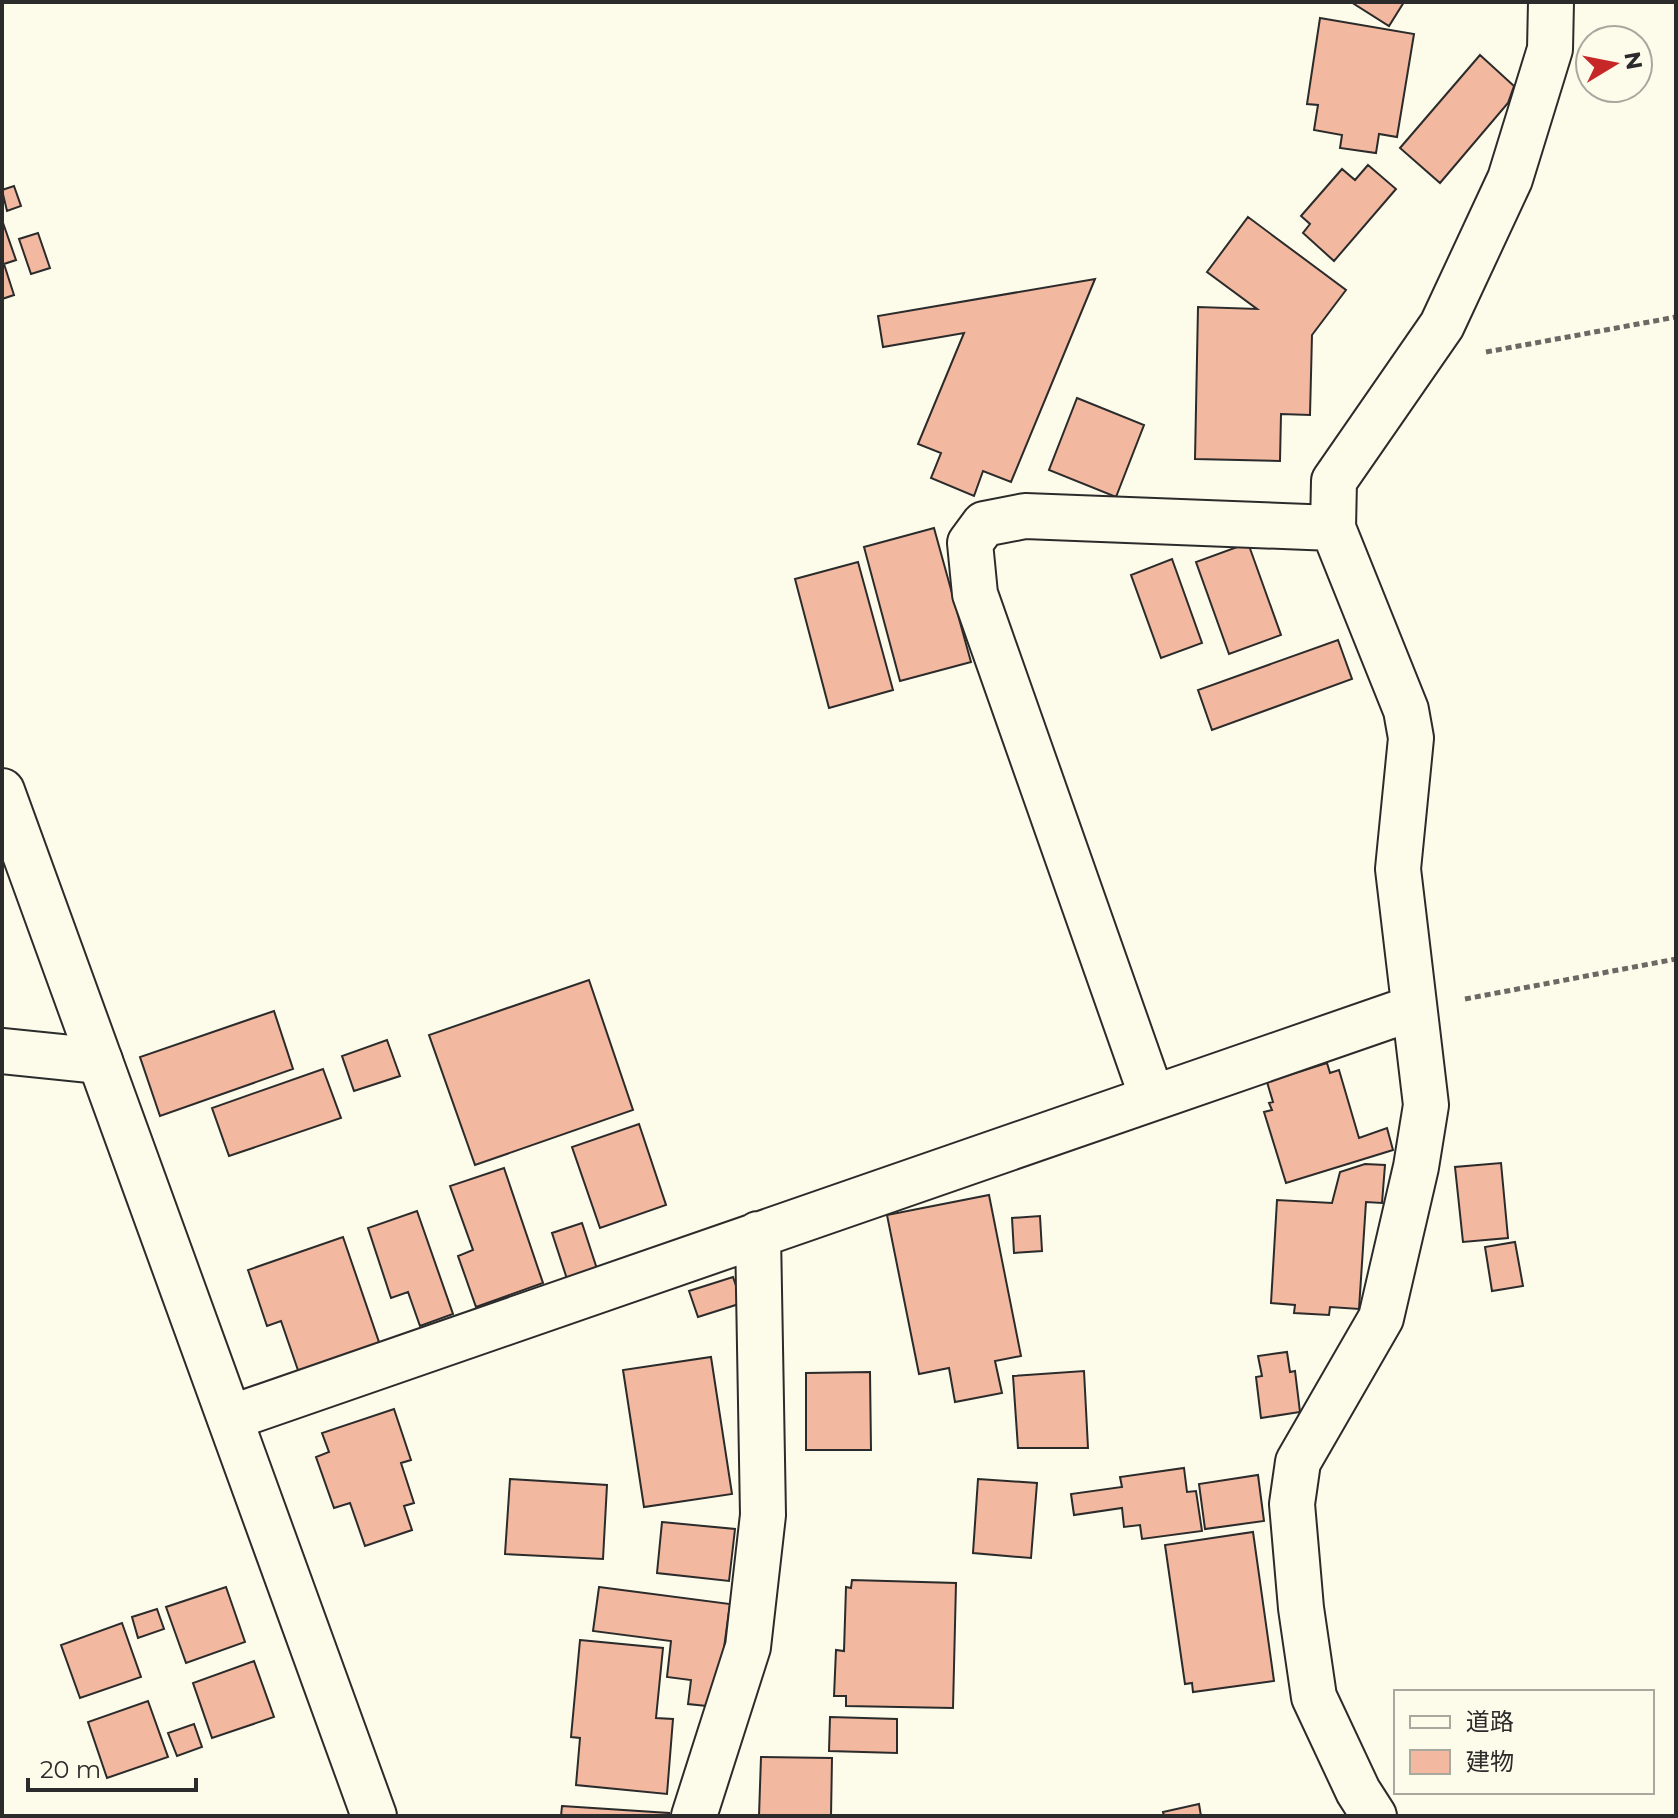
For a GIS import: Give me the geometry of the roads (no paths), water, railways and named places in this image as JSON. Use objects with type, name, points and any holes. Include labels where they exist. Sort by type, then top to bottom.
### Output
[{"type":"street","points":[[1374,1816],[1358,1791],[1314,1697],[1301,1608],[1292,1504],[1298,1462],[1381,1318],[1416,1167],[1426,1105],[1398,869],[1411,738],[1406,710],[1333,528],[1334,481],[1442,325],[1510,179],[1550,49],[1551,2]]},
{"type":"street","points":[[1152,1097],[975,594],[970,543],[984,524],[1025,516],[1333,528]]},
{"type":"street","points":[[2,791],[374,1816]]},
{"type":"street","points":[[230,1418],[1413,1008]]},
{"type":"street","points":[[2,1051],[100,1061]]},
{"type":"street","points":[[694,1816],[748,1647],[763,1515],[758,1234]]}]
